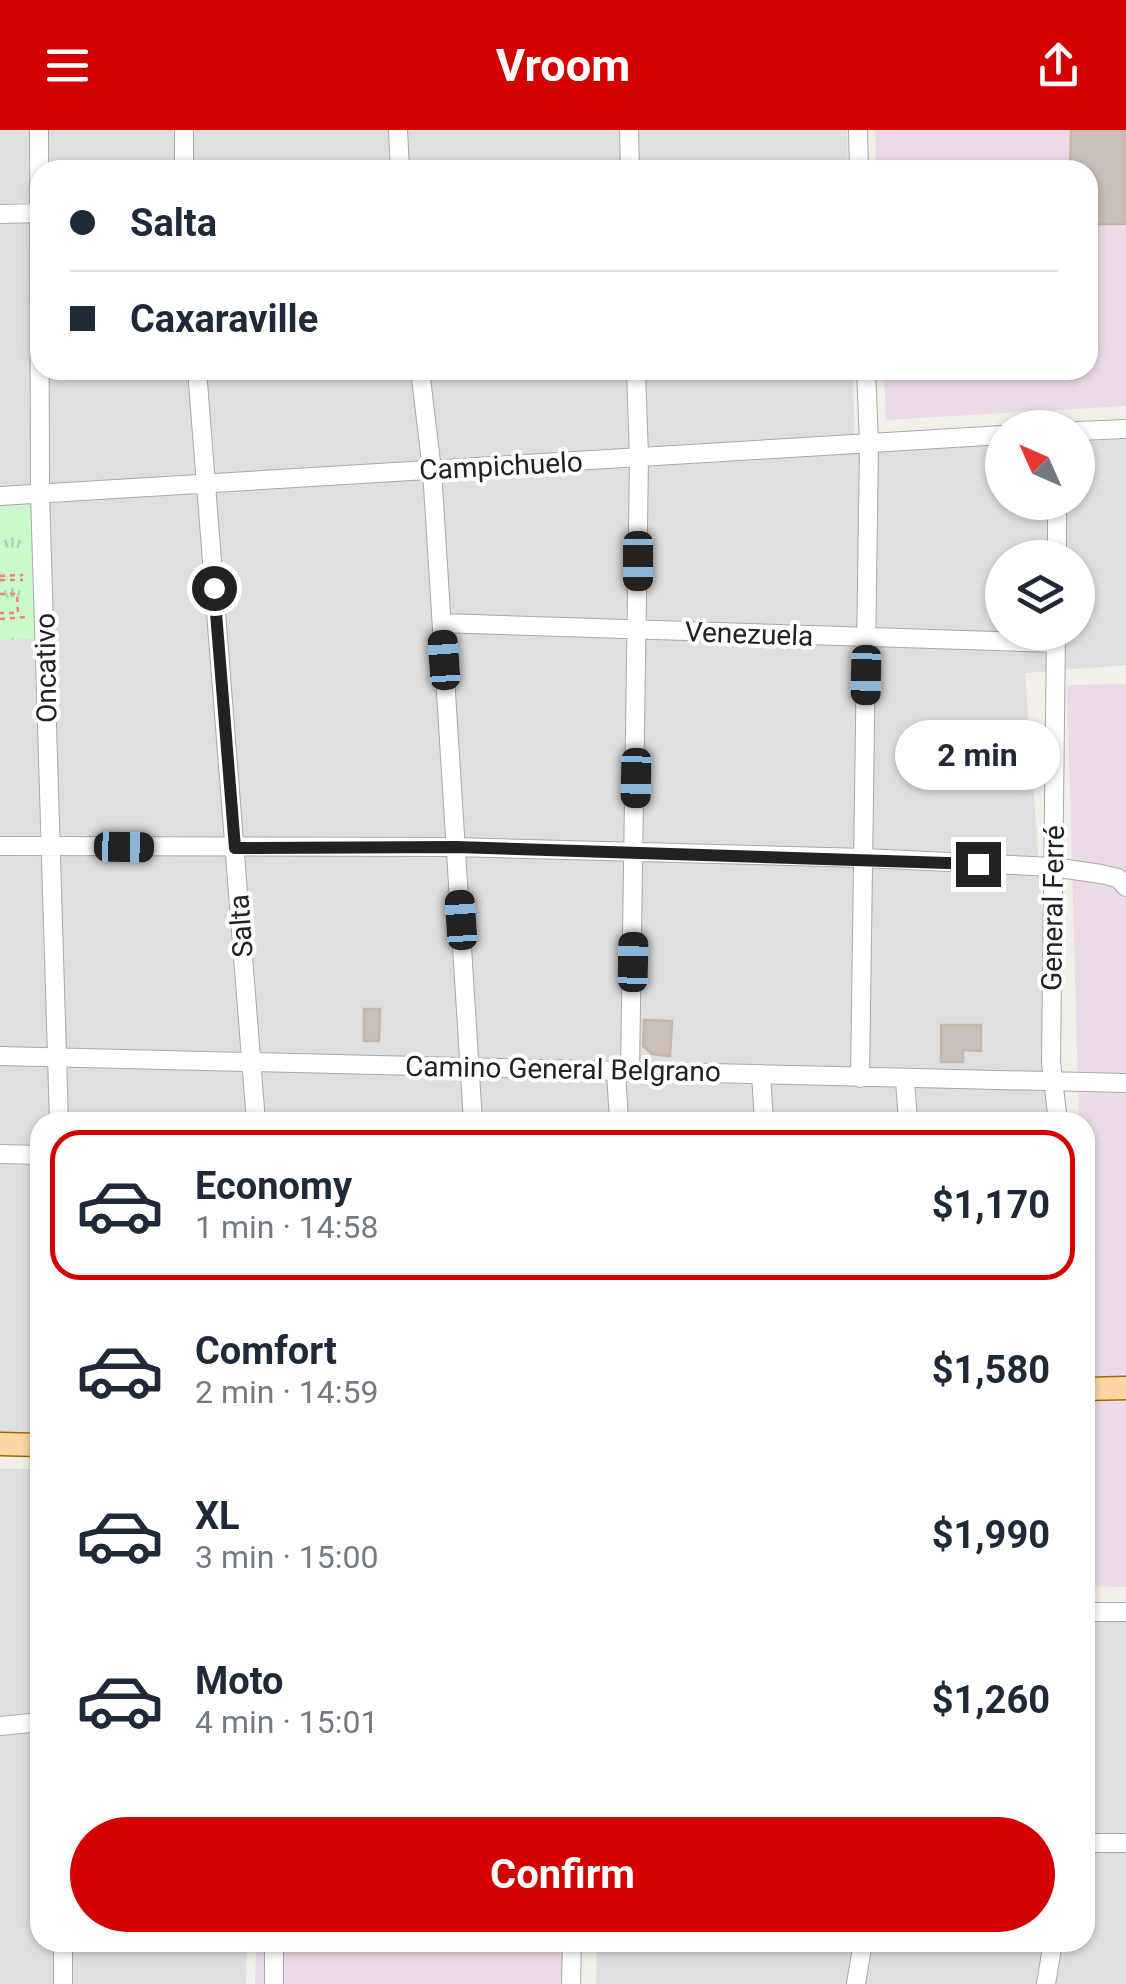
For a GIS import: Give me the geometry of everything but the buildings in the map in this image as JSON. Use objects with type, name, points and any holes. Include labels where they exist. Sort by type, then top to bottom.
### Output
[{"type":"main road","points":[[1095,1389],[1126,1388]]},
{"type":"main road","points":[[0,1444],[30,1445]]},
{"type":"street","name":"Oncativo","points":[[39,130],[39,160]]},
{"type":"street","points":[[184,130],[184,160]]},
{"type":"street","points":[[398,130],[400,160]]},
{"type":"street","points":[[628,130],[630,160]]},
{"type":"street","points":[[858,130],[859,160]]},
{"type":"street","points":[[0,214],[30,214]]},
{"type":"street","name":"Oncativo","points":[[40,380],[58,1112]]},
{"type":"street","name":"Salta","points":[[198,380],[255,1112]]},
{"type":"street","points":[[421,380],[432,470],[473,1112]]},
{"type":"street","points":[[620,1112],[635,852],[636,380]]},
{"type":"street","points":[[860,1078],[869,444],[866,380]]},
{"type":"street","points":[[1095,430],[1126,429]]},
{"type":"street","name":"Campichuelo","points":[[0,496],[985,436]]},
{"type":"street","name":"Venezuela","points":[[442,623],[867,638],[985,638]]},
{"type":"street","name":"General Ferré","points":[[1056,650],[1053,867],[1057,1112]]},
{"type":"street","points":[[0,846],[456,847],[864,858],[1053,867],[1118,878],[1126,887]]},
{"type":"street","name":"Camino General Belgrano","points":[[0,1056],[1126,1083]]},
{"type":"street","points":[[761,1074],[763,1112]]},
{"type":"street","points":[[905,1080],[907,1112]]},
{"type":"street","points":[[0,1154],[30,1156]]},
{"type":"street","points":[[1095,1612],[1126,1612]]},
{"type":"street","points":[[0,1726],[30,1723]]},
{"type":"street","points":[[1095,1843],[1126,1843]]},
{"type":"street","points":[[63,1984],[64,1952]]},
{"type":"street","points":[[274,1952],[274,1984]]},
{"type":"street","points":[[571,1984],[572,1952]]},
{"type":"street","points":[[856,1984],[861,1952]]},
{"type":"street","points":[[1046,1984],[1051,1952]]},
{"type":"path","points":[[2,616],[18,612],[18,594],[2,594],[1,579],[44,576]]},
{"type":"path","points":[[2,616],[45,616]]},
{"type":"shaded area","points":[[0,130],[847,130],[848,160],[30,160],[30,380],[853,380],[855,449],[985,445],[985,520],[1095,520],[1095,440],[1126,439],[1126,665],[1025,673],[1054,1112],[30,1112],[30,1449],[0,1449]]},
{"type":"shaded area","points":[[875,130],[1126,130],[1126,406],[985,410],[985,414],[886,420],[884,380],[1098,380],[1098,160],[876,160]]},
{"type":"shaded area","points":[[1126,684],[1126,1587],[1095,1586],[1095,1112],[1079,1112],[1067,685]]},
{"type":"shaded area","points":[[0,1469],[30,1469],[30,1952],[247,1952],[246,1984],[0,1984]]},
{"type":"shaded area","points":[[1095,1606],[1126,1607],[1126,1984],[596,1984],[597,1952],[1095,1952]]},
{"type":"shaded area","points":[[256,1952],[563,1952],[565,1984],[255,1984]]},
{"type":"green space","points":[[40,494],[46,638],[0,640],[0,496]]},
{"type":"route","points":[[214,588],[235,848],[456,847],[978,864]]}]
